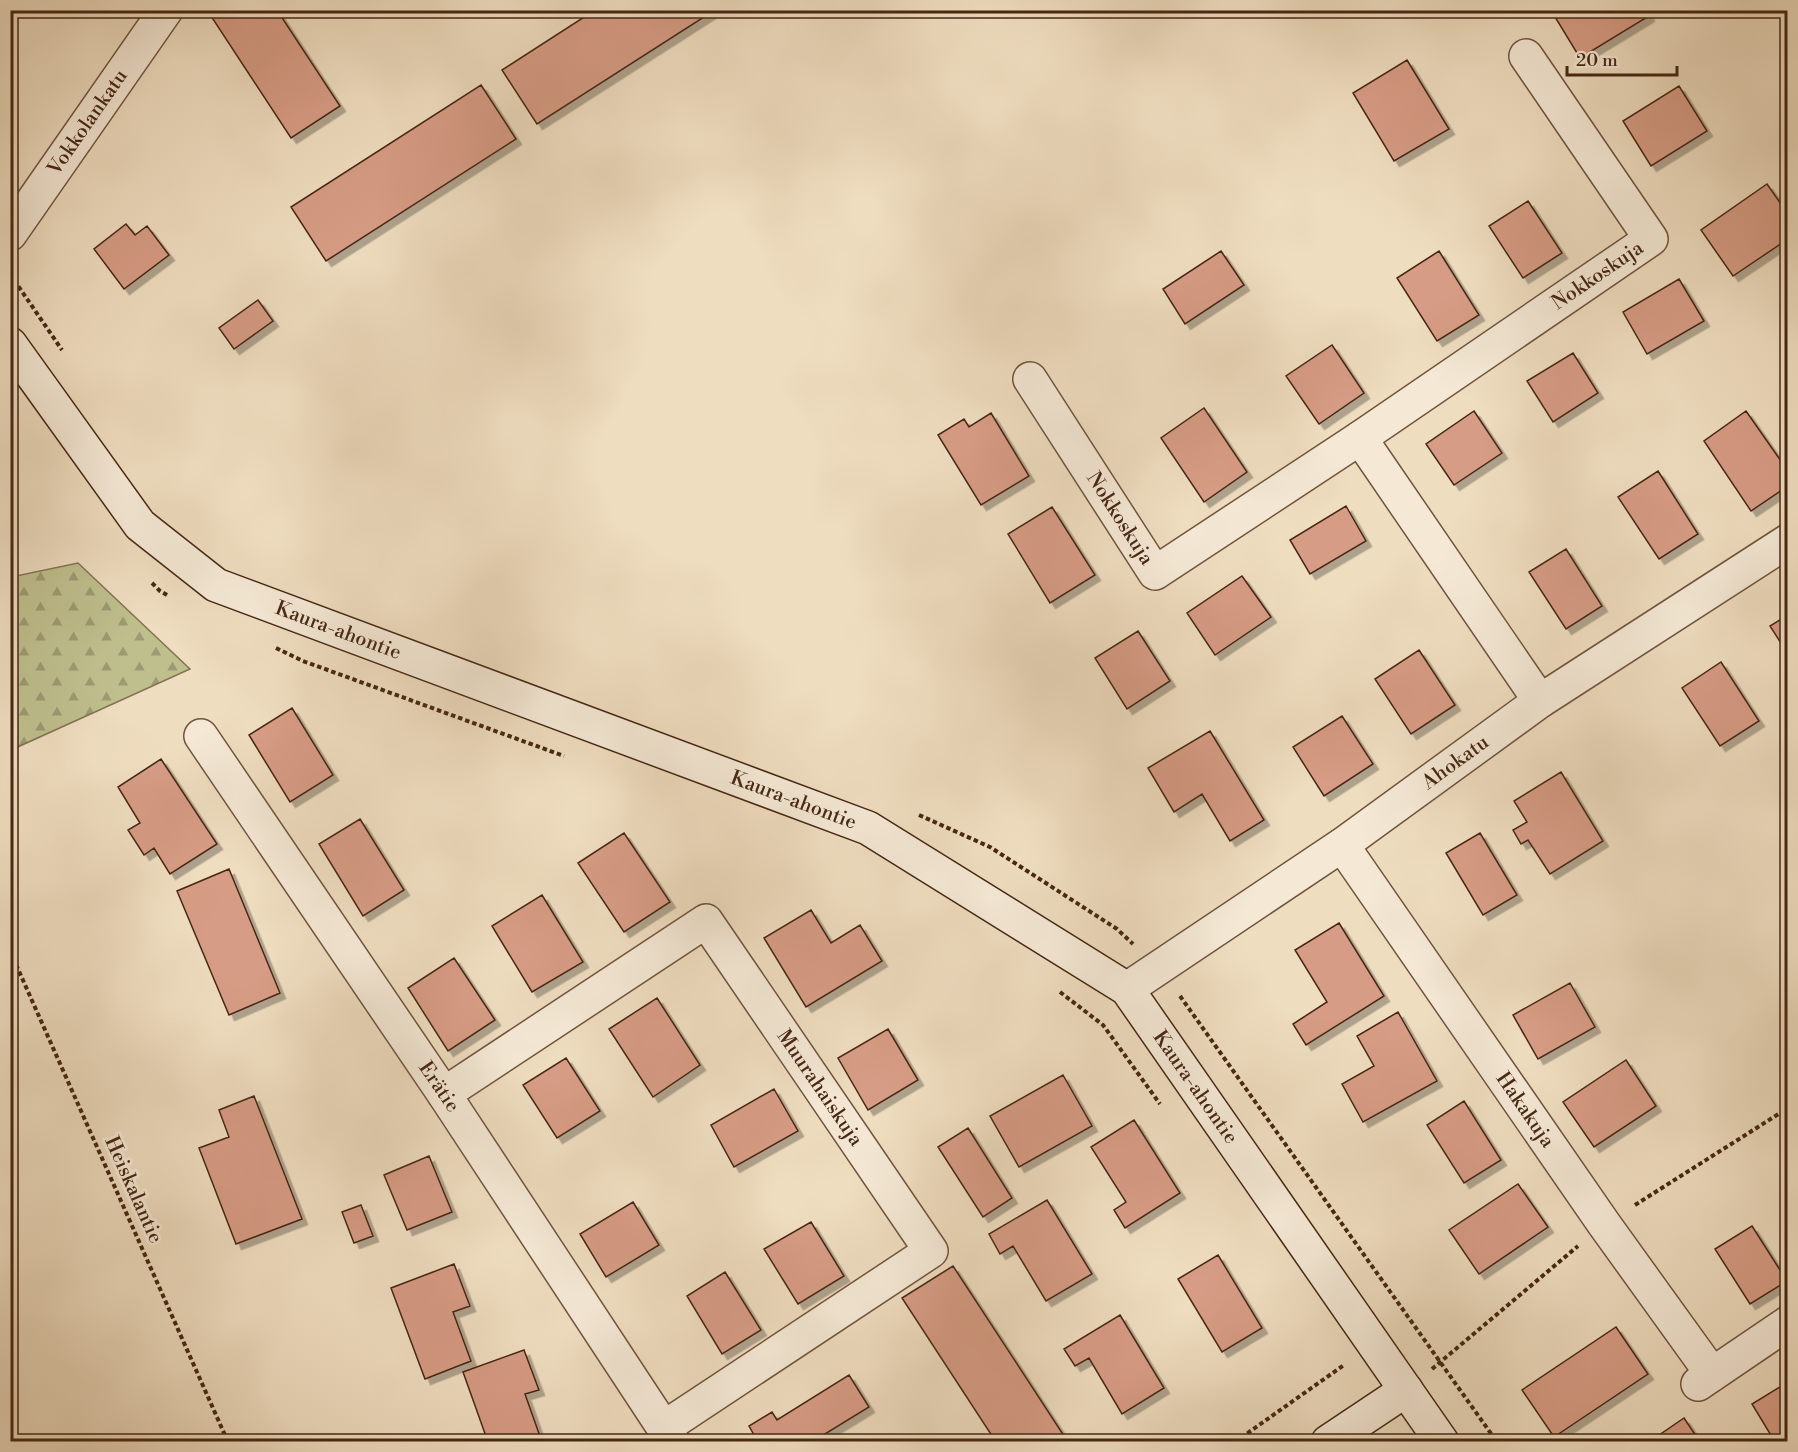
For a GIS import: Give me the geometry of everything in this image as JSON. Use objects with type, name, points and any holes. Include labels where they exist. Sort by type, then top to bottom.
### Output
[{"type":"street","name":"Vokkolankatu","points":[[10,234],[166,10]]},
{"type":"street","name":"Nokkoskuja","points":[[1030,379],[1155,573],[1360,438],[1650,239],[1526,56]]},
{"type":"street","name":"Kaura-ahontie","points":[[10,344],[140,525],[216,585],[868,828],[1127,989],[1442,1442]]},
{"type":"street","points":[[1360,438],[1540,701]]},
{"type":"street","name":"Ahokatu","points":[[1127,989],[1342,845],[1540,701],[1788,541]]},
{"type":"street","name":"Erätie","points":[[201,736],[444,1094],[669,1434]]},
{"type":"street","name":"Hakakuja","points":[[1342,845],[1604,1224],[1705,1379],[1788,1323]]},
{"type":"street","name":"Muurahaiskuja","points":[[444,1094],[706,921],[931,1251],[669,1434]]},
{"type":"street","points":[[1328,1442],[1406,1390]]},
{"type":"path","points":[[10,274],[62,351]]},
{"type":"path","points":[[152,583],[160,591],[170,596]]},
{"type":"path","points":[[272,646],[303,661],[572,759]]},
{"type":"path","points":[[917,814],[990,847],[1117,929],[1159,967],[1497,1442]]},
{"type":"path","name":"Heiskalantie","points":[[10,951],[228,1442]]},
{"type":"path","points":[[1057,990],[1103,1024],[1166,1112]]},
{"type":"path","points":[[1235,1442],[1346,1363]]},
{"type":"green space","points":[[78,563],[190,669],[11,750],[11,577]]},
{"type":"building","points":[[214,10],[277,10],[340,106],[291,138],[209,13]]},
{"type":"building","points":[[595,10],[715,10],[537,124],[502,70]]},
{"type":"building","points":[[1553,10],[1646,10],[1649,16],[1580,58],[1552,12]]},
{"type":"building","points":[[1407,60],[1449,129],[1394,161],[1353,93]]},
{"type":"building","points":[[481,85],[516,139],[326,261],[291,207]]},
{"type":"building","points":[[1679,86],[1707,131],[1651,166],[1623,121]]},
{"type":"building","points":[[1767,184],[1788,214],[1788,239],[1733,276],[1701,230]]},
{"type":"building","points":[[1528,201],[1562,253],[1523,278],[1489,226]]},
{"type":"building","points":[[126,224],[135,235],[147,226],[169,255],[124,289],[94,249]]},
{"type":"building","points":[[1221,251],[1244,285],[1185,324],[1163,289]]},
{"type":"building","points":[[1439,251],[1479,315],[1437,341],[1397,278]]},
{"type":"building","points":[[1679,279],[1704,321],[1647,354],[1623,312]]},
{"type":"building","points":[[258,300],[273,321],[234,349],[219,328]]},
{"type":"building","points":[[1332,345],[1364,393],[1319,424],[1286,376]]},
{"type":"building","points":[[1573,353],[1598,393],[1553,422],[1527,381]]},
{"type":"building","points":[[1204,408],[1247,472],[1204,502],[1161,438]]},
{"type":"building","points":[[1474,411],[1502,453],[1454,485],[1426,444]]},
{"type":"building","points":[[1746,411],[1788,471],[1788,486],[1751,511],[1704,441]]},
{"type":"building","points":[[991,413],[1029,476],[981,505],[938,435],[964,419],[969,427]]},
{"type":"building","points":[[1658,471],[1698,534],[1659,559],[1618,497]]},
{"type":"building","points":[[1346,506],[1366,541],[1310,574],[1290,540]]},
{"type":"building","points":[[1052,507],[1095,575],[1050,603],[1008,534]]},
{"type":"building","points":[[1566,549],[1602,606],[1566,629],[1529,572]]},
{"type":"building","points":[[1242,576],[1271,617],[1215,655],[1187,613]]},
{"type":"building","points":[[1788,615],[1788,654],[1770,626]]},
{"type":"building","points":[[1138,631],[1170,681],[1127,709],[1095,658]]},
{"type":"building","points":[[1419,650],[1455,705],[1411,734],[1375,679]]},
{"type":"building","points":[[1721,662],[1759,721],[1720,746],[1682,688]]},
{"type":"building","points":[[292,708],[333,775],[290,802],[249,735]]},
{"type":"building","points":[[1342,716],[1373,764],[1324,796],[1293,747]]},
{"type":"building","points":[[1210,731],[1264,820],[1230,841],[1202,794],[1174,812],[1148,768]]},
{"type":"building","points":[[161,759],[217,844],[170,874],[154,848],[144,855],[128,830],[140,823],[118,787]]},
{"type":"building","points":[[1561,772],[1603,841],[1550,874],[1528,840],[1521,844],[1513,830],[1527,822],[1514,801]]},
{"type":"building","points":[[360,819],[404,890],[363,916],[319,844]]},
{"type":"building","points":[[624,833],[670,902],[624,932],[578,863]]},
{"type":"building","points":[[1480,833],[1517,895],[1483,915],[1446,853]]},
{"type":"building","points":[[229,869],[280,993],[229,1015],[177,891]]},
{"type":"building","points":[[542,895],[583,962],[532,992],[492,926]]},
{"type":"building","points":[[811,910],[831,943],[860,925],[882,961],[806,1007],[764,938]]},
{"type":"building","points":[[1339,923],[1384,996],[1306,1045],[1293,1024],[1327,1002],[1295,950]]},
{"type":"building","points":[[454,958],[495,1020],[448,1051],[408,988]]},
{"type":"building","points":[[1570,983],[1595,1027],[1538,1059],[1513,1015]]},
{"type":"building","points":[[657,998],[700,1065],[653,1097],[609,1029]]},
{"type":"building","points":[[1398,1012],[1437,1081],[1363,1122],[1342,1084],[1374,1066],[1357,1036]]},
{"type":"building","points":[[888,1029],[918,1080],[868,1110],[838,1058]]},
{"type":"building","points":[[566,1058],[600,1111],[557,1138],[523,1085]]},
{"type":"building","points":[[1626,1060],[1656,1106],[1594,1147],[1563,1102]]},
{"type":"building","points":[[1063,1075],[1092,1126],[1019,1167],[990,1116]]},
{"type":"building","points":[[774,1089],[798,1131],[734,1167],[711,1125]]},
{"type":"building","points":[[254,1096],[302,1219],[236,1244],[199,1148],[229,1137],[219,1110]]},
{"type":"building","points":[[1464,1101],[1501,1160],[1464,1183],[1427,1125]]},
{"type":"building","points":[[1134,1120],[1180,1193],[1125,1228],[1114,1210],[1126,1202],[1091,1147]]},
{"type":"building","points":[[968,1128],[1012,1198],[983,1217],[938,1147]]},
{"type":"building","points":[[429,1156],[452,1212],[407,1230],[384,1175]]},
{"type":"building","points":[[1518,1184],[1548,1227],[1479,1274],[1449,1230]]},
{"type":"building","points":[[1047,1200],[1092,1274],[1046,1301],[1013,1246],[1000,1254],[989,1234]]},
{"type":"building","points":[[633,1202],[659,1245],[606,1277],[580,1234]]},
{"type":"building","points":[[361,1205],[373,1236],[354,1243],[342,1212]]},
{"type":"building","points":[[811,1222],[844,1276],[798,1304],[764,1249]]},
{"type":"building","points":[[1752,1226],[1787,1281],[1750,1304],[1715,1249]]},
{"type":"building","points":[[1218,1255],[1262,1328],[1222,1352],[1178,1279]]},
{"type":"building","points":[[454,1264],[470,1306],[453,1312],[471,1361],[425,1379],[391,1288]]},
{"type":"building","points":[[953,1266],[1068,1442],[996,1442],[902,1298]]},
{"type":"building","points":[[725,1272],[761,1330],[722,1354],[687,1296]]},
{"type":"building","points":[[1120,1315],[1164,1388],[1122,1414],[1089,1358],[1075,1366],[1064,1349]]},
{"type":"building","points":[[1616,1327],[1648,1374],[1554,1437],[1522,1390]]},
{"type":"building","points":[[524,1350],[539,1390],[525,1394],[542,1442],[488,1442],[463,1372]]},
{"type":"building","points":[[849,1375],[869,1407],[812,1442],[744,1442],[754,1435],[749,1426],[772,1412],[777,1420]]},
{"type":"building","points":[[1788,1382],[1788,1442],[1775,1442],[1752,1404]]},
{"type":"building","points":[[1684,1418],[1700,1442],[1649,1442]]}]
